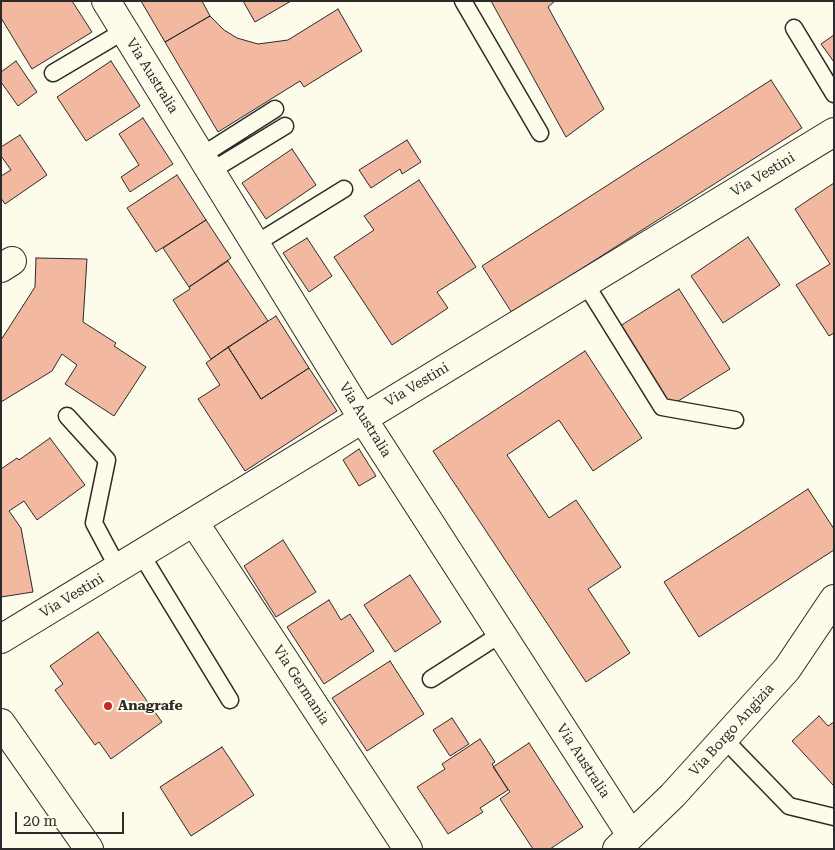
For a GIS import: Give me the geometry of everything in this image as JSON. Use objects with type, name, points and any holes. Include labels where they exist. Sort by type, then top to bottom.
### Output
[{"type":"street","name":"Via Australia","points":[[106,1],[363,419],[501,634],[624,842]]},
{"type":"street","name":"Via Vestini","points":[[1,640],[834,132]]},
{"type":"street","name":"Via Germania","points":[[194,522],[408,849]]},
{"type":"street","name":"Via Borgo Angizia","points":[[624,842],[673,795],[787,669],[834,599]]},
{"type":"street","points":[[1,723],[89,849]]},
{"type":"lane","points":[[462,1],[540,133]]},
{"type":"lane","points":[[794,28],[834,94]]},
{"type":"lane","points":[[53,73],[124,31]]},
{"type":"lane","points":[[206,163],[275,109]]},
{"type":"lane","points":[[206,163],[285,126]]},
{"type":"lane","points":[[255,244],[344,189]]},
{"type":"lane","points":[[585,283],[662,407],[735,420]]},
{"type":"lane","points":[[67,416],[107,460],[94,523],[118,568]]},
{"type":"lane","points":[[141,554],[230,700]]},
{"type":"lane","points":[[431,679],[501,634]]},
{"type":"lane","points":[[724,739],[789,806],[834,817]]},
{"type":"building","points":[[1,1],[72,1],[92,32],[32,69],[1,18]]},
{"type":"building","points":[[141,1],[202,1],[210,16],[165,42]]},
{"type":"building","points":[[243,1],[291,1],[255,22]]},
{"type":"building","points":[[491,1],[555,1],[548,7],[604,109],[566,137]]},
{"type":"building","points":[[338,9],[362,51],[304,87],[300,81],[218,132],[165,42],[210,16],[224,30],[237,38],[258,44],[288,40]]},
{"type":"building","points":[[834,35],[834,62],[821,44]]},
{"type":"building","points":[[16,61],[37,92],[18,106],[1,82],[1,72]]},
{"type":"building","points":[[111,61],[140,106],[86,141],[57,97]]},
{"type":"building","points":[[771,80],[802,128],[512,313],[482,266]]},
{"type":"building","points":[[143,118],[173,164],[130,192],[121,177],[139,165],[119,134]]},
{"type":"building","points":[[20,135],[47,175],[5,204],[1,198],[1,176],[11,170],[1,156],[1,147]]},
{"type":"building","points":[[407,140],[421,162],[402,174],[400,169],[371,188],[359,170]]},
{"type":"building","points":[[292,149],[316,185],[266,219],[242,183]]},
{"type":"building","points":[[177,175],[206,220],[156,252],[127,208]]},
{"type":"building","points":[[419,180],[476,267],[437,292],[448,308],[392,345],[334,257],[374,230],[364,216]]},
{"type":"building","points":[[834,183],[834,333],[829,336],[796,285],[830,264],[795,209]]},
{"type":"building","points":[[206,220],[231,258],[189,287],[163,248]]},
{"type":"building","points":[[748,237],[780,285],[723,323],[691,276]]},
{"type":"building","points":[[307,238],[332,276],[309,292],[283,253]]},
{"type":"building","points":[[36,258],[87,259],[83,322],[116,343],[114,346],[146,367],[114,416],[65,384],[77,365],[62,354],[52,371],[1,402],[1,340],[35,287]]},
{"type":"building","points":[[228,261],[268,321],[211,359],[173,300]]},
{"type":"building","points":[[679,289],[730,369],[670,406],[620,326]]},
{"type":"building","points":[[276,316],[309,368],[261,399],[228,347]]},
{"type":"building","points":[[228,347],[261,399],[309,368],[337,411],[245,471],[198,399],[220,385],[206,363]]},
{"type":"building","points":[[585,351],[642,438],[593,471],[559,420],[507,455],[549,518],[576,500],[621,567],[588,589],[630,653],[586,682],[433,451]]},
{"type":"building","points":[[50,438],[85,485],[37,520],[24,501],[9,511],[21,528],[33,592],[1,597],[1,469],[17,458],[19,460]]},
{"type":"building","points":[[359,449],[376,476],[359,486],[343,460]]},
{"type":"building","points":[[808,489],[834,529],[834,550],[699,637],[664,582]]},
{"type":"building","points":[[283,540],[316,592],[276,617],[244,566]]},
{"type":"building","points":[[410,575],[441,622],[395,652],[364,605]]},
{"type":"building","points":[[329,600],[341,620],[350,614],[374,651],[324,684],[287,627]]},
{"type":"building","name":"Anagrafe","points":[[98,632],[162,722],[111,759],[99,742],[95,745],[55,690],[63,684],[50,666]]},
{"type":"building","points":[[390,661],[424,714],[367,751],[332,698]]},
{"type":"building","points":[[819,716],[828,726],[834,722],[834,786],[792,741]]},
{"type":"building","points":[[452,718],[469,744],[450,756],[433,730]]},
{"type":"building","points":[[480,739],[495,762],[492,764],[508,790],[480,808],[483,812],[448,834],[417,787],[445,769],[442,764]]},
{"type":"building","points":[[529,743],[583,827],[550,849],[533,849],[500,799],[510,792],[493,767]]},
{"type":"building","points":[[222,747],[254,795],[191,836],[160,787]]},
{"type":"place","name":"Anagrafe","points":[[108,706]]}]
